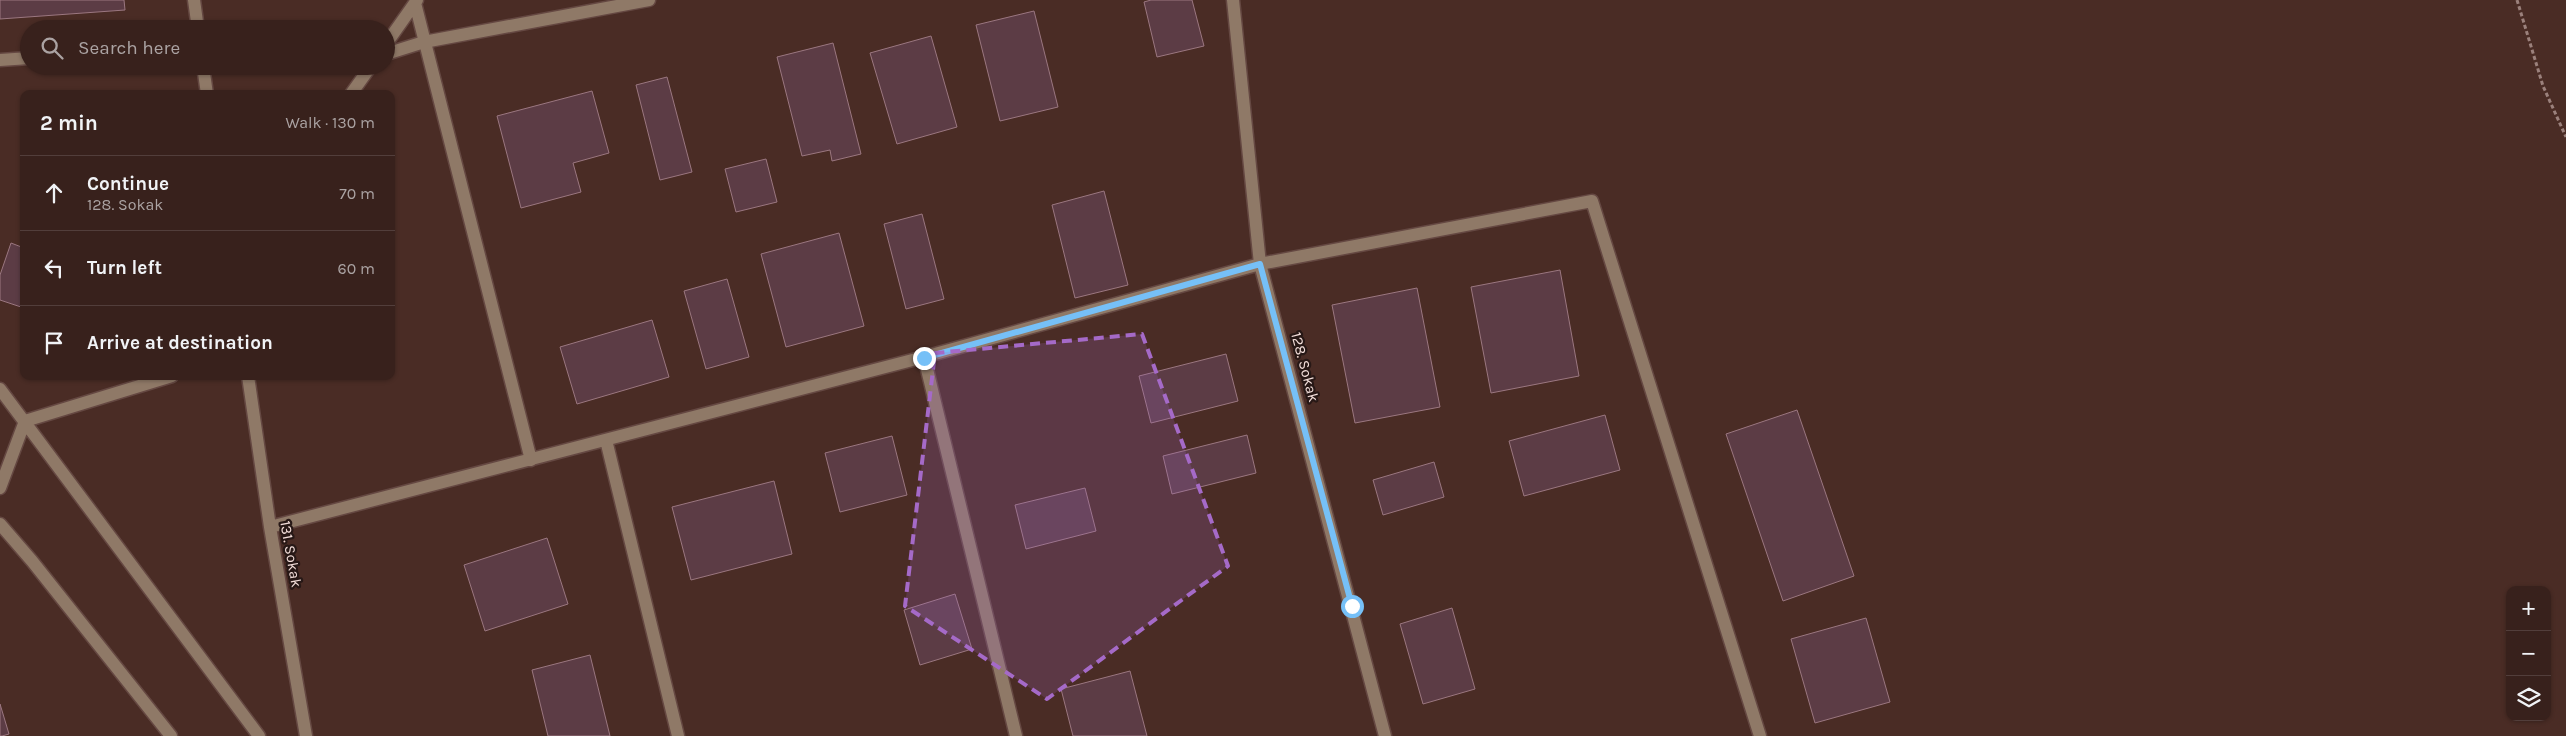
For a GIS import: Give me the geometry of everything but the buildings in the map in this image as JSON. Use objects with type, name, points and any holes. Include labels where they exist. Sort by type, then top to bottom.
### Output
[{"type":"street","points":[[194,0],[197,20]]},
{"type":"street","points":[[395,51],[424,42],[648,0]]},
{"type":"street","name":"128. Sokak","points":[[1233,0],[1260,264],[1385,736]]},
{"type":"street","points":[[416,2],[424,42],[531,460]]},
{"type":"street","points":[[395,31],[416,2]]},
{"type":"street","points":[[0,60],[20,59]]},
{"type":"street","points":[[204,75],[206,90]]},
{"type":"street","points":[[354,90],[365,75]]},
{"type":"street","points":[[270,527],[924,358],[1260,264],[1592,201],[1760,736]]},
{"type":"street","points":[[924,358],[1016,736]]},
{"type":"street","points":[[25,421],[159,380]]},
{"type":"street","name":"131. Sokak","points":[[249,380],[270,527],[306,736]]},
{"type":"street","points":[[0,389],[259,736]]},
{"type":"street","points":[[0,488],[25,421]]},
{"type":"street","points":[[606,440],[678,736]]},
{"type":"street","points":[[0,524],[32,561],[171,736]]},
{"type":"path","points":[[2517,0],[2543,86],[2566,137]]},
{"type":"highlighted area","points":[[1142,334],[1228,566],[1047,699],[905,606],[935,353]]},
{"type":"route","points":[[924,358],[1260,264],[1352,606]]}]
